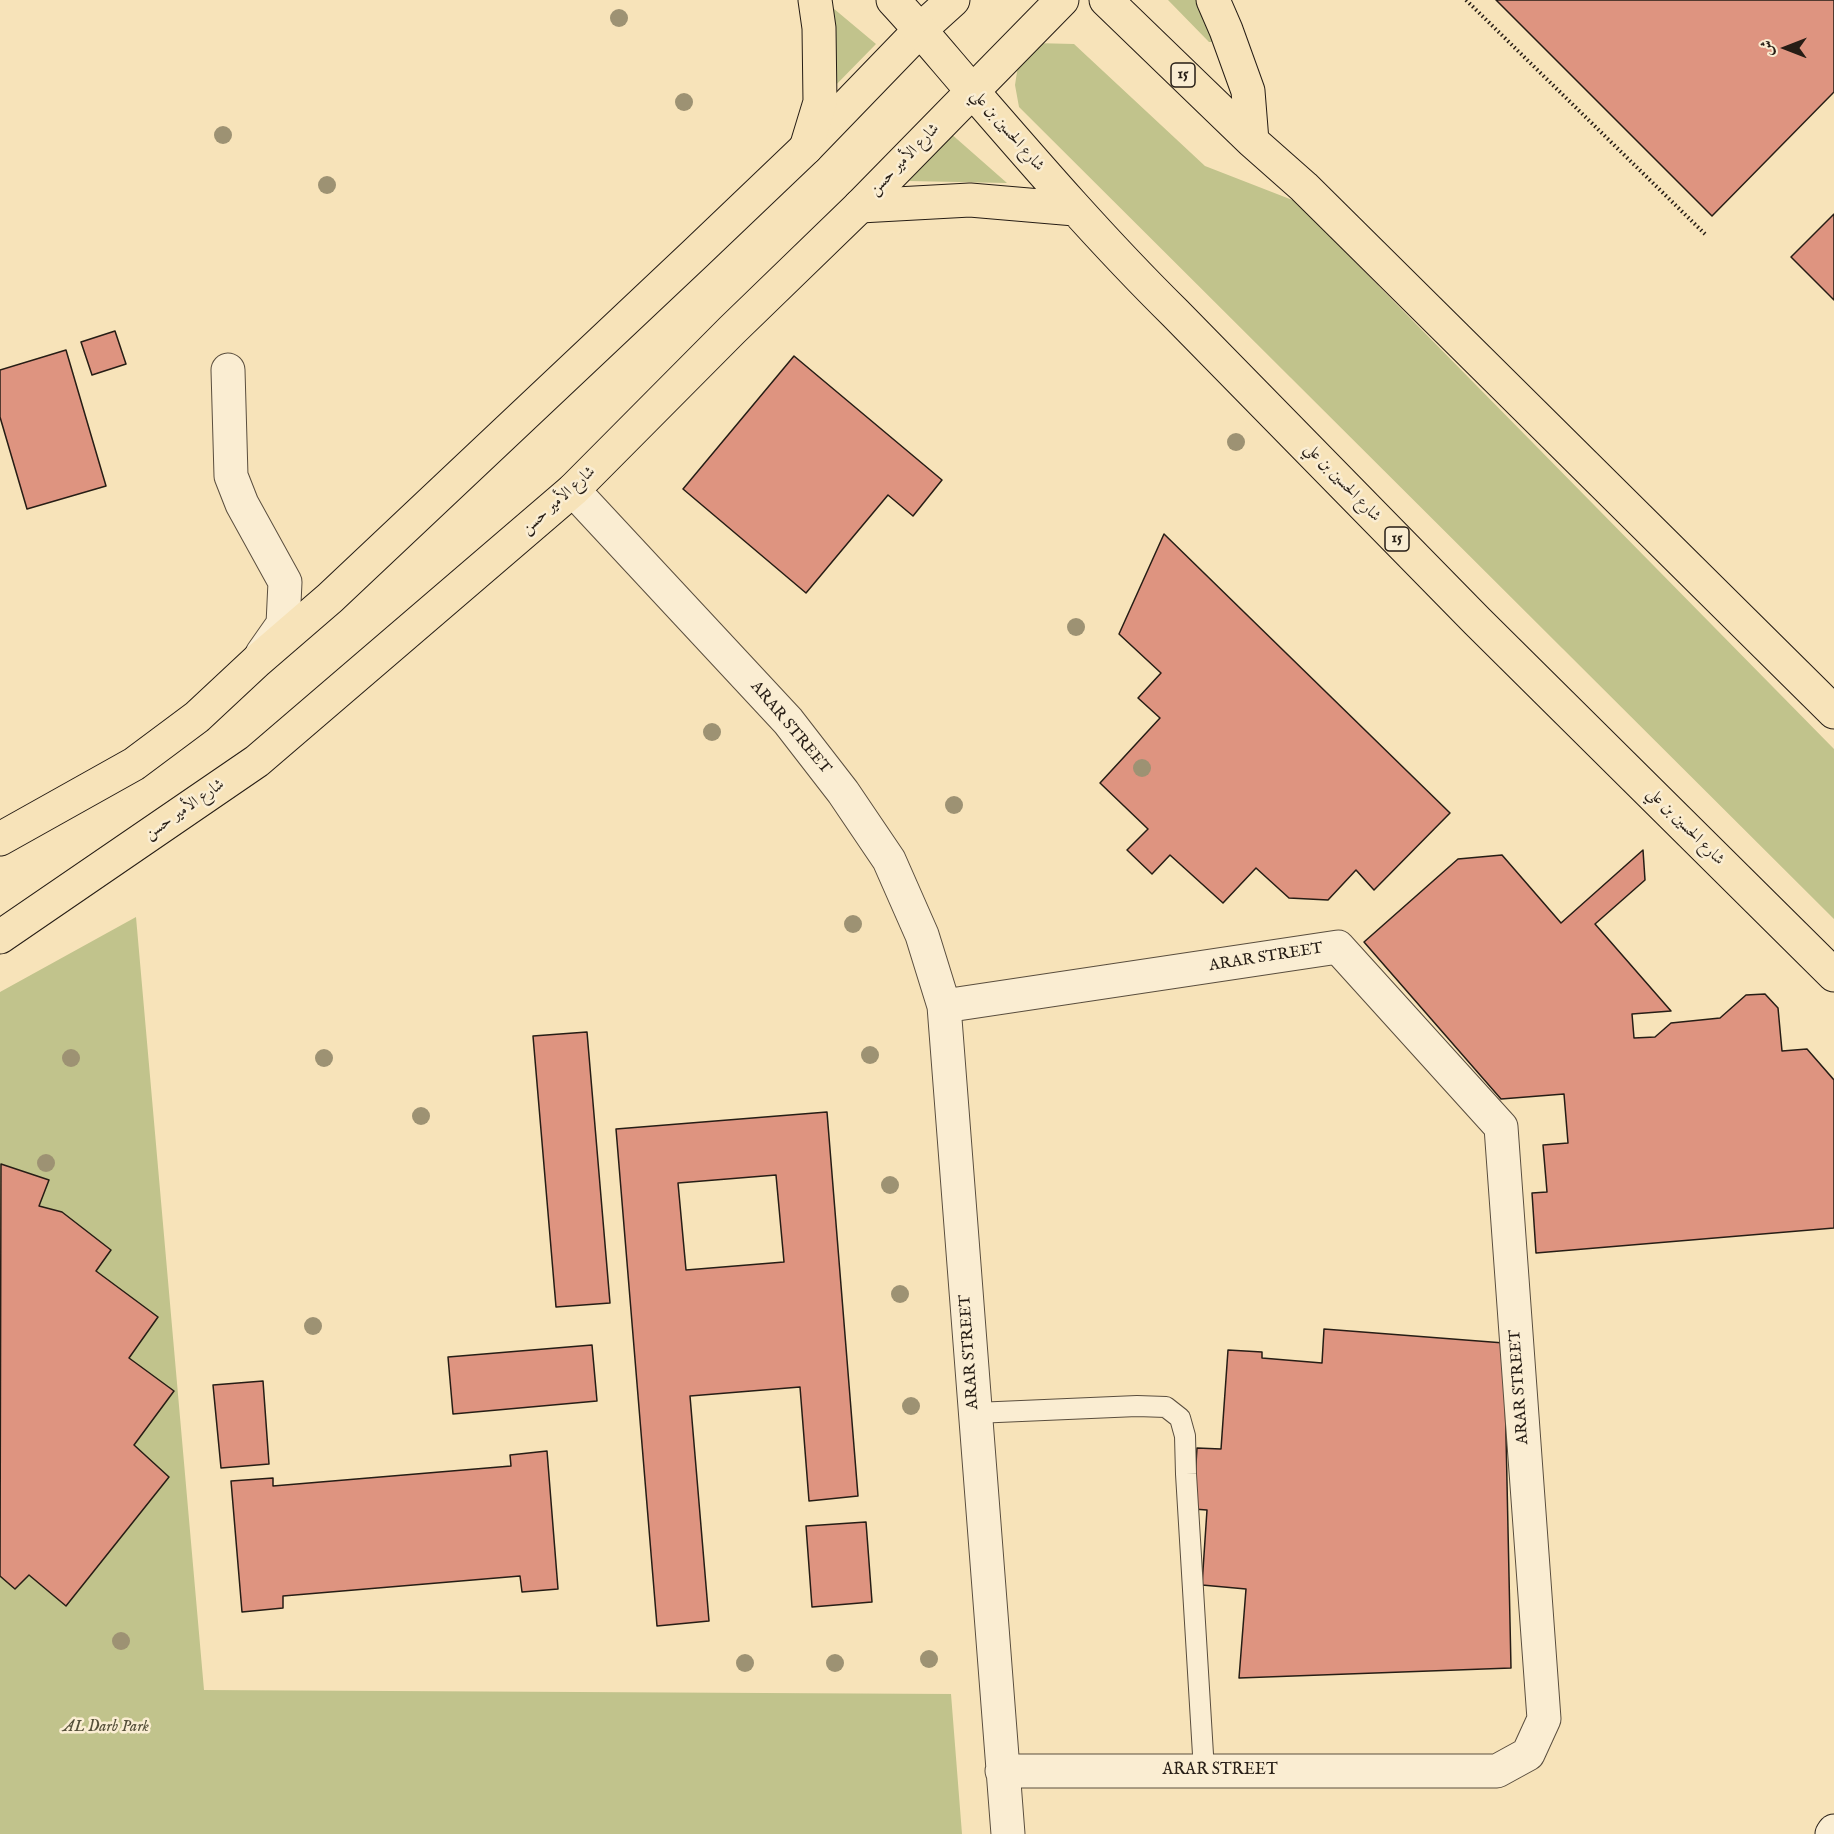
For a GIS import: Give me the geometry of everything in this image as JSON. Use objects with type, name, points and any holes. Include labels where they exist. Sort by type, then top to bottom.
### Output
[{"type":"main road","points":[[806,148],[820,102],[819,28],[815,0]]},
{"type":"main road","name":"شارع الحسين بن علي","points":[[893,0],[921,29],[1075,209],[1130,268],[1477,621],[1834,975]]},
{"type":"main road","points":[[0,839],[134,764],[197,717],[330,598],[806,148],[921,29],[953,0]]},
{"type":"main road","name":"شارع الأمير حسن","points":[[0,937],[257,761],[573,490],[732,330],[860,206],[1062,0]]},
{"type":"main road","name":"15","points":[[1106,0],[1304,188],[1831,703]]},
{"type":"main road","points":[[1213,0],[1248,91],[1252,141]]},
{"type":"main road","points":[[860,206],[970,200],[1075,209]]},
{"type":"street","points":[[228,370],[231,476],[242,504],[285,582],[283,624],[257,661]]},
{"type":"street","name":"ARAR STREET","points":[[573,490],[788,721],[843,792],[889,860],[922,935],[944,1006],[1008,1834]]},
{"type":"street","name":"ARAR STREET","points":[[944,1006],[1338,947],[1501,1127],[1544,1719],[1528,1754],[1497,1771],[1002,1771]]},
{"type":"lane","points":[[975,1413],[1137,1406],[1166,1407],[1180,1418],[1185,1436],[1204,1771]]},
{"type":"path","points":[[1466,0],[1705,234]]},
{"type":"green space","points":[[1168,0],[1206,0],[1219,42],[1209,42]]},
{"type":"green space","points":[[827,3],[876,44],[829,92]]},
{"type":"green space","points":[[1033,43],[1074,44],[1205,166],[1295,201],[1834,749],[1834,919],[1019,107],[1015,85],[1019,59]]},
{"type":"green space","points":[[949,132],[1007,183],[909,181]]},
{"type":"green space","name":"AL Darb Park","points":[[136,917],[204,1690],[951,1694],[962,1834],[0,1834],[0,992]]},
{"type":"building","points":[[1496,0],[1834,0],[1834,92],[1712,216]]},
{"type":"building","points":[[1834,214],[1834,300],[1791,257]]},
{"type":"building","points":[[115,331],[126,364],[92,375],[81,342]]},
{"type":"building","points":[[66,350],[106,486],[27,509],[0,417],[0,370]]},
{"type":"building","points":[[794,356],[942,480],[913,516],[888,495],[806,593],[683,489]]},
{"type":"building","points":[[1164,534],[1450,813],[1374,890],[1356,870],[1328,900],[1289,898],[1256,868],[1223,903],[1170,855],[1152,874],[1127,850],[1148,829],[1100,783],[1160,718],[1138,698],[1161,673],[1119,634]]},
{"type":"building","points":[[1643,850],[1645,880],[1595,924],[1671,1011],[1632,1014],[1634,1038],[1655,1037],[1671,1023],[1720,1018],[1746,995],[1765,994],[1778,1008],[1782,1051],[1807,1049],[1834,1080],[1834,1228],[1536,1253],[1532,1193],[1547,1192],[1543,1145],[1568,1143],[1564,1094],[1501,1099],[1364,942],[1458,859],[1502,855],[1561,923]]},
{"type":"building","points":[[587,1032],[610,1303],[556,1307],[533,1036]]},
{"type":"building","points":[[827,1112],[858,1496],[809,1501],[800,1387],[690,1396],[709,1621],[657,1626],[616,1129]],"holes":[[[776,1175],[784,1262],[686,1270],[678,1183]]]},
{"type":"building","points":[[1,1164],[49,1180],[39,1206],[62,1212],[111,1250],[96,1271],[158,1317],[129,1358],[174,1391],[134,1445],[169,1477],[66,1606],[29,1575],[15,1589],[0,1576]]},
{"type":"building","points":[[1324,1329],[1504,1343],[1511,1668],[1239,1678],[1246,1589],[1202,1585],[1207,1510],[1193,1509],[1197,1448],[1221,1449],[1228,1350],[1262,1352],[1262,1358],[1322,1363]]},
{"type":"building","points":[[592,1345],[597,1401],[453,1414],[448,1357]]},
{"type":"building","points":[[263,1381],[269,1464],[221,1468],[213,1385]]},
{"type":"building","points":[[547,1451],[558,1589],[522,1592],[520,1576],[283,1596],[283,1608],[242,1612],[231,1481],[273,1478],[273,1486],[511,1466],[510,1455]]},
{"type":"building","points":[[866,1522],[872,1602],[812,1607],[806,1526]]}]
